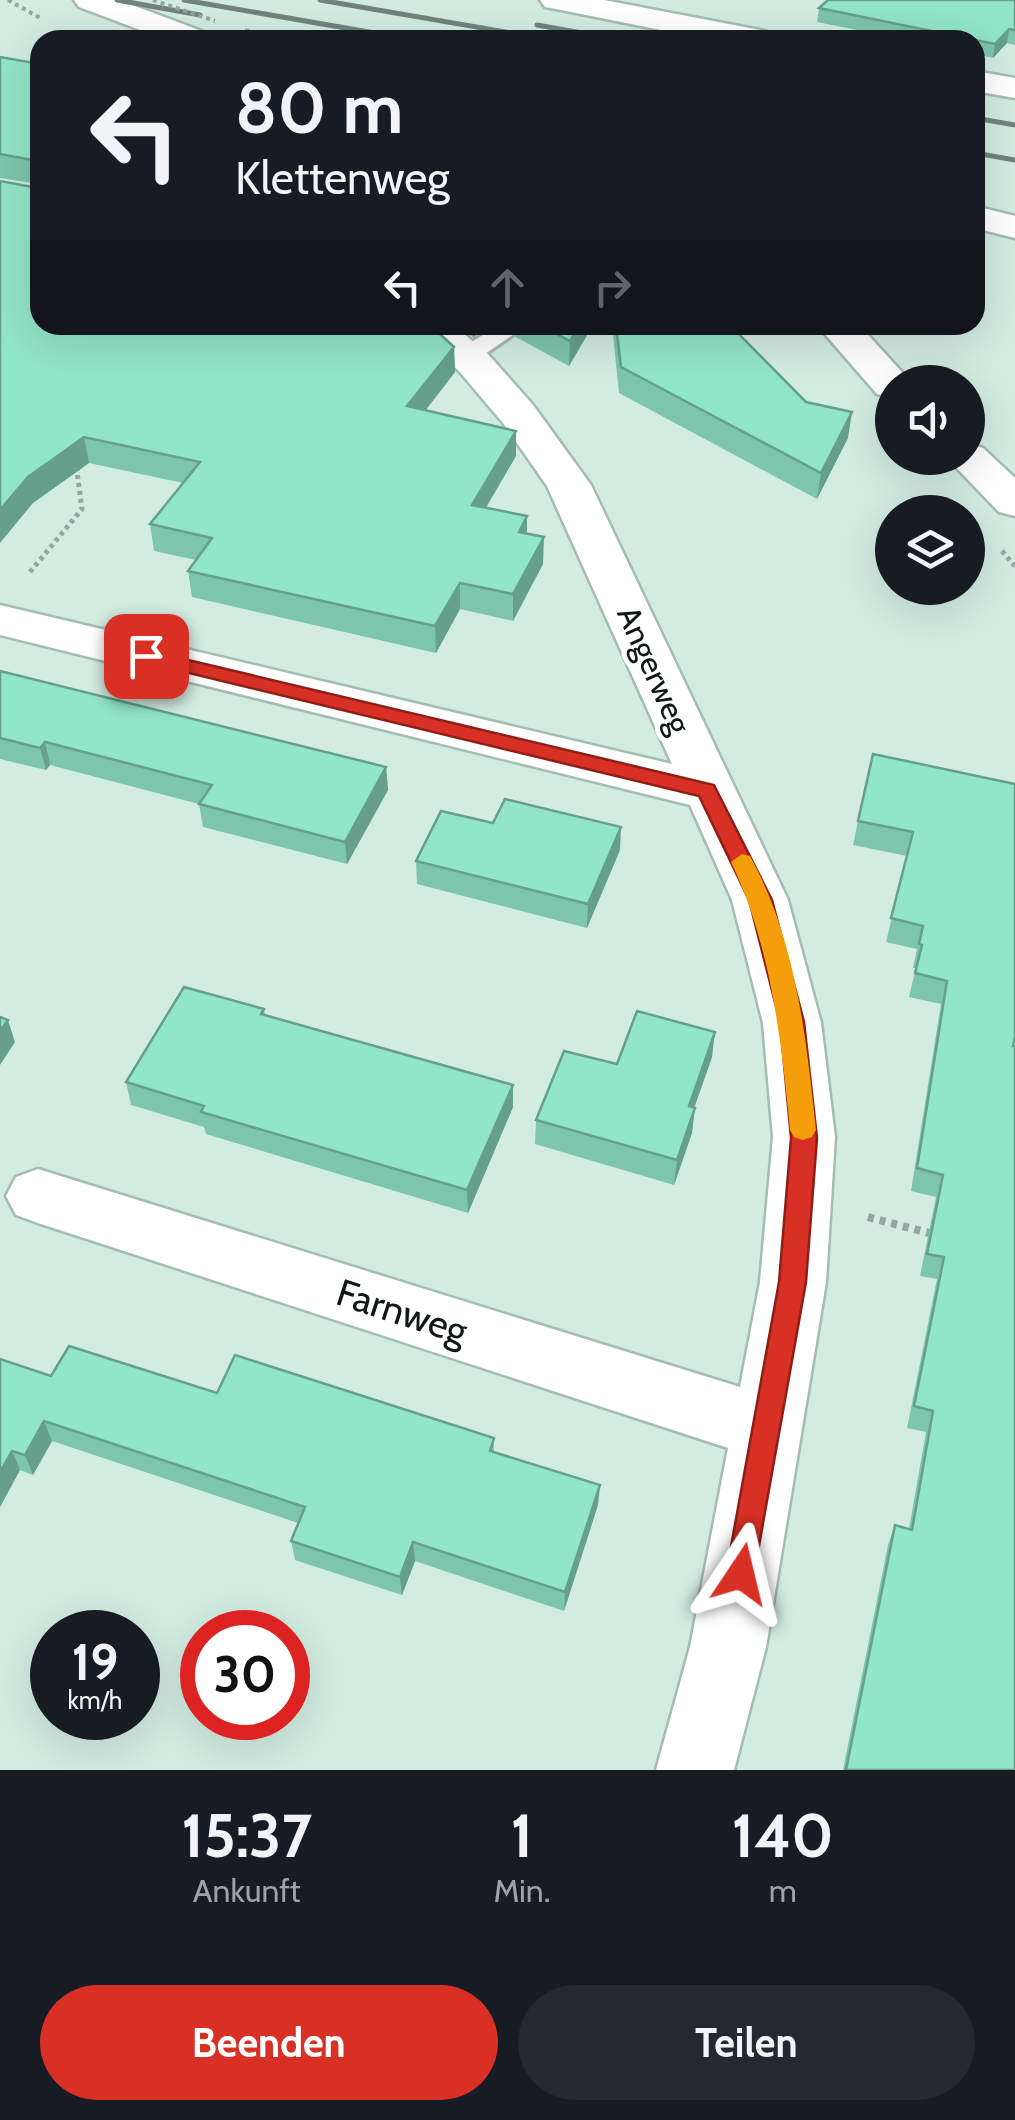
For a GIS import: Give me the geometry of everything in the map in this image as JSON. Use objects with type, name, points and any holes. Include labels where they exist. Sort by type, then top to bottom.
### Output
[{"type":"street","points":[[90,0],[149,11],[205,30]]},
{"type":"street","points":[[556,0],[709,30]]},
{"type":"street","points":[[985,83],[1015,88]]},
{"type":"street","points":[[985,220],[1015,227]]},
{"type":"street","points":[[846,335],[875,366]]},
{"type":"street","name":"Angerweg","points":[[447,341],[518,414],[569,485],[760,900],[792,1022],[804,1138],[792,1282],[728,1647],[695,1770]]},
{"type":"street","points":[[985,474],[1015,503]]},
{"type":"street","points":[[12,600],[707,791]]},
{"type":"street","name":"Farnweg","points":[[38,1196],[767,1428]]},
{"type":"lane","points":[[447,341],[473,335]]},
{"type":"path","points":[[149,11],[205,30]]},
{"type":"path","points":[[12,600],[82,509],[74,451]]},
{"type":"path","points":[[799,1199],[943,1237]]},
{"type":"building","points":[[828,0],[1015,0],[1015,30],[1009,29],[995,44],[985,42],[985,30],[927,30],[819,8]]},
{"type":"building","points":[[0,57],[30,62],[30,160],[0,154]]},
{"type":"building","points":[[0,181],[30,187],[30,335],[441,335],[454,347],[407,406],[516,431],[472,505],[527,516],[519,532],[544,537],[513,594],[460,583],[435,626],[188,571],[212,538],[150,524],[200,462],[84,437],[28,477],[0,510]]},
{"type":"building","points":[[617,335],[740,335],[806,402],[852,412],[821,473],[621,367]]},
{"type":"building","points":[[0,671],[386,767],[345,842],[199,804],[212,785],[45,742],[40,748],[0,738]]},
{"type":"building","points":[[873,754],[1015,784],[1015,1770],[846,1770],[895,1525],[912,1530],[933,1411],[914,1406],[944,1257],[927,1254],[943,1175],[917,1168],[947,981],[915,973],[923,926],[891,918],[913,832],[858,821]]},
{"type":"building","points":[[505,799],[621,827],[588,904],[416,861],[441,811],[493,823]]},
{"type":"building","points":[[184,987],[264,1009],[261,1014],[513,1085],[467,1190],[201,1112],[204,1106],[126,1082]]},
{"type":"building","points":[[637,1011],[715,1032],[689,1106],[695,1108],[677,1160],[536,1120],[564,1051],[617,1064]]},
{"type":"building","points":[[69,1346],[217,1393],[235,1355],[494,1438],[490,1451],[600,1485],[565,1592],[413,1542],[400,1577],[291,1541],[305,1507],[44,1421],[25,1455],[12,1451],[0,1472],[0,1359],[51,1376]]},
{"type":"railway","points":[[117,0],[200,15]]},
{"type":"railway","points":[[184,0],[357,30]]},
{"type":"railway","points":[[320,0],[494,30]]},
{"type":"railway","points":[[537,25],[565,30]]},
{"type":"railway","points":[[985,120],[1015,125]]},
{"type":"railway","points":[[985,155],[1015,160]]},
{"type":"slow traffic","points":[[742,862],[760,900],[792,1022],[803,1130]]},
{"type":"route","points":[[146,656],[707,791],[760,900],[792,1022],[804,1138],[792,1282],[741,1574]]}]
